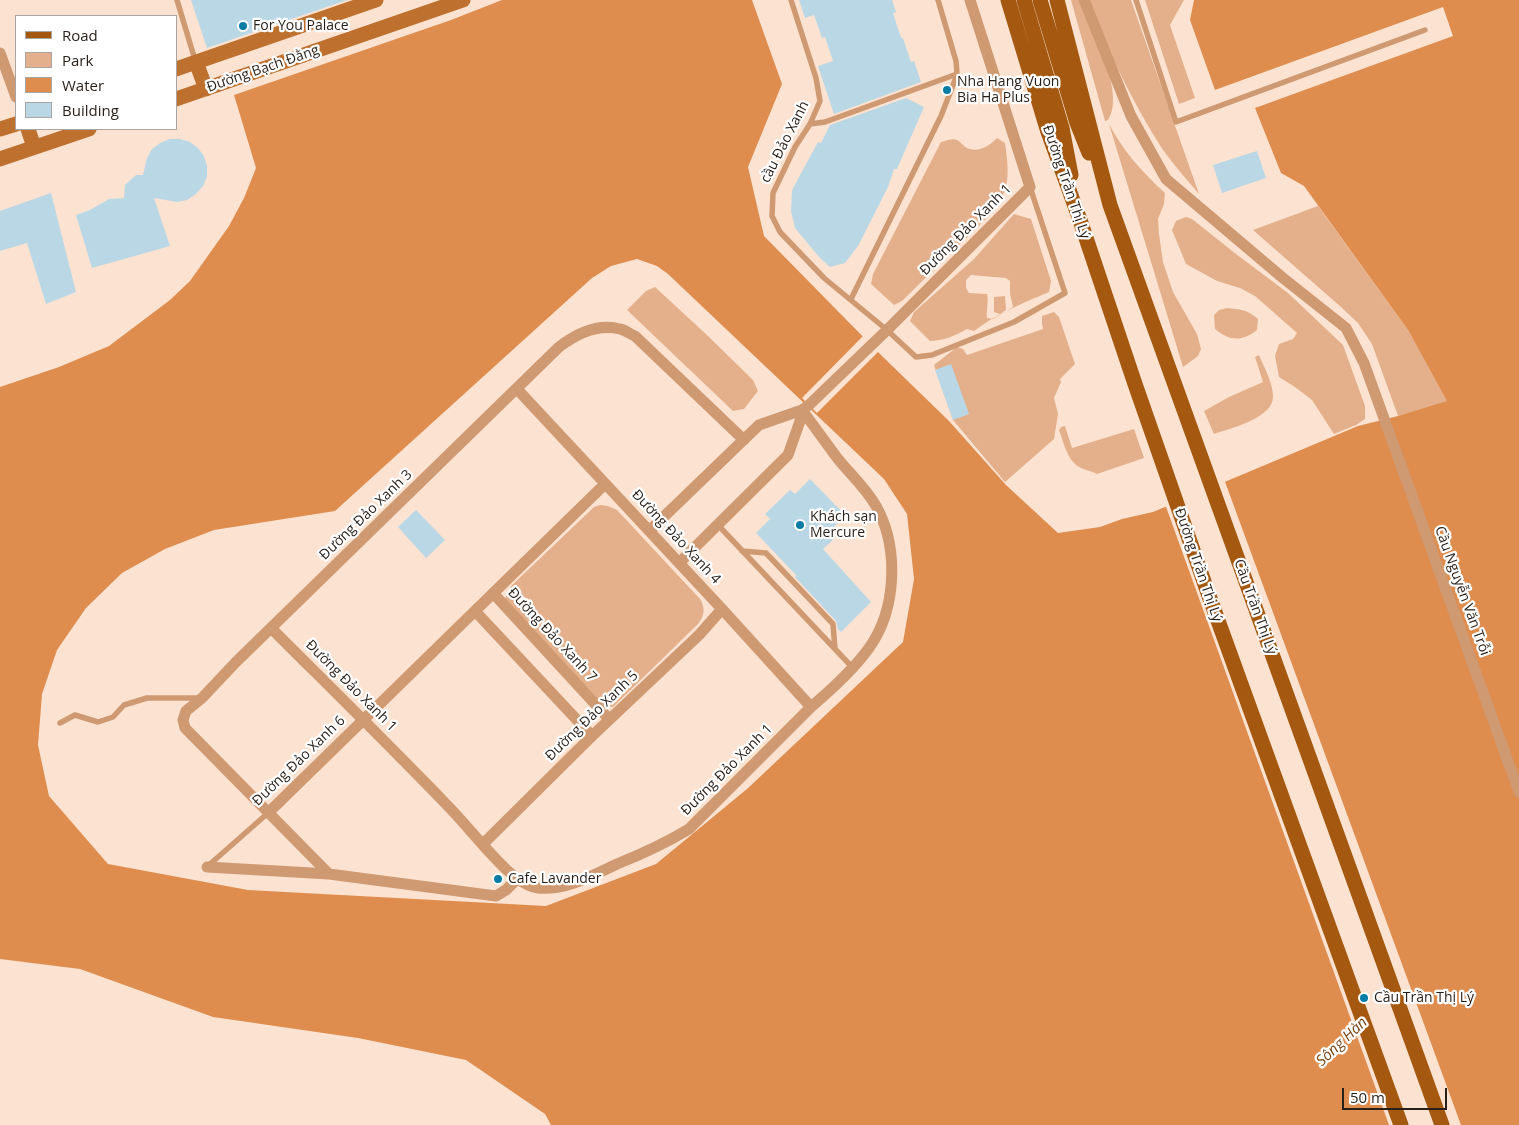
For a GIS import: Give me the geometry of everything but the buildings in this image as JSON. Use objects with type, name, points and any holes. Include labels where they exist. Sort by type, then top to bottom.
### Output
[{"type":"main road","name":"Đường Bạch Đằng","points":[[178,68],[376,0]]},
{"type":"main road","name":"Đường Bạch Đằng","points":[[178,98],[463,0]]},
{"type":"main road","name":"Đường Trần Thị Lý","points":[[1008,0],[1048,132],[1208,593],[1401,1125]]},
{"type":"main road","points":[[1024,0],[1062,128],[1080,220]]},
{"type":"main road","points":[[1040,0],[1077,123],[1110,205]]},
{"type":"main road","points":[[1057,0],[1110,205]]},
{"type":"main road","points":[[196,62],[206,89]]},
{"type":"main road","points":[[0,129],[15,124]]},
{"type":"main road","points":[[28,130],[34,147]]},
{"type":"main road","points":[[0,159],[86,130]]},
{"type":"main road","name":"Cầu Trần Thị Lý","points":[[1110,205],[1442,1125]]},
{"type":"street","name":"Đường Đảo Xanh 1","points":[[649,531],[759,425],[806,408],[1030,187],[970,0]]},
{"type":"street","name":"Cầu Nguyễn Văn Trỗi","points":[[1084,0],[1131,116],[1166,180],[1346,328],[1364,363],[1519,792]]},
{"type":"street","points":[[0,53],[15,94]]},
{"type":"street","name":"Đường Đảo Xanh 3","points":[[329,874],[185,728],[183,720],[186,711],[202,698],[559,347],[585,331],[602,328],[619,329],[634,336],[744,440]]},
{"type":"street","name":"Đường Đảo Xanh 4","points":[[517,389],[680,563],[811,707]]},
{"type":"street","name":"Đường Đảo Xanh 1","points":[[272,628],[364,719],[517,879],[537,888],[558,887],[582,880],[689,830],[811,707],[826,695],[870,647],[887,606],[892,577],[891,549],[883,521],[876,506],[859,482],[839,460],[806,408]]},
{"type":"street","points":[[680,563],[788,456],[806,408]]},
{"type":"street","name":"Đường Đảo Xanh 6","points":[[268,813],[605,484]]},
{"type":"street","name":"Đường Đảo Xanh 7","points":[[493,593],[609,720]]},
{"type":"street","name":"Đường Đảo Xanh 5","points":[[483,844],[699,634],[722,609]]},
{"type":"street","points":[[475,611],[592,736]]},
{"type":"street","name":"Đường Đảo Xanh 6","points":[[207,867],[329,874],[496,896],[502,894],[517,879]]},
{"type":"lane","points":[[177,0],[196,62]]},
{"type":"lane","name":"cầu Đảo Xanh","points":[[791,0],[816,78],[820,101],[810,124],[795,147],[773,193],[772,216],[780,232],[824,278],[851,299],[916,357],[932,355],[1014,322],[1065,293],[1030,187]]},
{"type":"lane","points":[[851,299],[941,116],[957,74],[956,61],[938,0]]},
{"type":"lane","points":[[1136,0],[1176,122],[1425,30]]},
{"type":"lane","points":[[810,124],[825,122],[957,74]]},
{"type":"lane","points":[[718,525],[852,667]]},
{"type":"lane","points":[[742,551],[766,553],[833,624],[835,649]]},
{"type":"lane","points":[[60,723],[75,715],[98,722],[113,717],[124,705],[148,698],[202,698]]},
{"type":"lane","name":"Đường Đảo Xanh 6","points":[[207,867],[268,813]]},
{"type":"green space","points":[[1071,0],[1081,0],[1105,60],[1113,94],[1112,109],[1108,120],[1105,121]]},
{"type":"green space","points":[[1087,0],[1131,0],[1199,194],[1163,150],[1141,114]]},
{"type":"green space","points":[[1145,0],[1184,0],[1170,25],[1195,98],[1179,104]]},
{"type":"green space","points":[[1109,124],[1134,161],[1165,193],[1164,204],[1158,219],[1163,262],[1173,292],[1197,334],[1201,349],[1198,356],[1183,367]]},
{"type":"green space","points":[[997,138],[1005,143],[1008,172],[1003,196],[992,213],[902,301],[894,305],[871,284],[873,274],[941,142],[955,139],[967,148],[976,150],[987,146]]},
{"type":"green space","points":[[1318,206],[1408,330],[1448,402],[1398,416],[1372,344],[1358,323],[1253,230]]},
{"type":"green space","points":[[1014,214],[1031,219],[1051,281],[1049,292],[1005,312],[1013,307],[1010,281],[1006,278],[971,275],[966,280],[966,288],[969,293],[987,294],[987,318],[992,319],[974,331],[967,329],[949,338],[930,341],[910,321],[914,312],[974,259]]},
{"type":"green space","points":[[1186,217],[1192,219],[1288,293],[1343,345],[1365,406],[1365,419],[1334,434],[1312,400],[1279,377],[1275,356],[1279,344],[1293,339],[1297,333],[1255,296],[1240,288],[1217,281],[1186,264],[1172,230],[1176,221]]},
{"type":"green space","points":[[655,287],[753,380],[758,391],[744,409],[733,411],[627,310],[646,291]]},
{"type":"green space","points":[[1005,296],[1006,310],[1000,314],[994,312],[994,297]]},
{"type":"green space","points":[[1227,308],[1244,310],[1254,316],[1258,319],[1257,330],[1241,338],[1230,338],[1220,333],[1215,329],[1214,315],[1219,310]]},
{"type":"green space","points":[[1054,312],[1059,317],[1075,364],[1060,379],[1061,382],[1054,398],[1058,414],[1054,439],[1005,482],[953,420],[934,365],[957,347],[963,349],[967,355],[1043,329],[1042,316]]},
{"type":"green space","points":[[1259,355],[1272,386],[1273,396],[1271,404],[1267,410],[1250,421],[1214,434],[1204,411],[1229,397],[1263,382],[1255,357]]},
{"type":"green space","points":[[1065,426],[1072,448],[1134,429],[1144,458],[1097,474],[1083,469],[1072,461],[1067,451],[1059,430]]},
{"type":"green space","points":[[600,505],[617,510],[700,599],[704,609],[698,624],[613,707],[603,706],[505,603],[510,587],[594,507]]},
{"type":"water","name":"Sông Hàn","points":[[502,0],[752,0],[782,84],[748,167],[764,236],[949,421],[1006,485],[1058,533],[1100,527],[1122,519],[1153,512],[1358,426],[1447,401],[1408,330],[1304,186],[1281,173],[1255,108],[1453,36],[1443,7],[1215,90],[1190,20],[1194,0],[1519,0],[1519,1125],[551,1125],[545,1114],[466,1060],[358,1038],[213,1017],[80,969],[0,959],[0,387],[59,367],[109,346],[170,300],[190,281],[229,226],[244,198],[256,168],[234,95],[451,20]],"holes":[[[637,259],[657,266],[668,274],[884,479],[907,514],[914,579],[903,642],[747,789],[656,864],[546,906],[248,890],[108,864],[49,796],[38,745],[42,694],[57,650],[86,608],[122,573],[165,549],[214,530],[335,511],[592,278],[611,266]]]},
{"type":"pier","points":[[864,335],[879,351],[817,413],[802,398]]},
{"type":"pier","name":"Cầu Trần Thị Lý","points":[[1224,479],[1461,1125],[1389,1125],[1165,504]]},
{"type":"place","name":"For You Palace","points":[[243,26]]},
{"type":"place","name":"Nha Hang Vuon Bia Ha Plus","points":[[947,90]]},
{"type":"place","name":"Khách sạn Mercure","points":[[800,525]]},
{"type":"place","name":"Cafe Lavander","points":[[498,879]]},
{"type":"place","name":"Cầu Trần Thị Lý","points":[[1364,998]]}]
